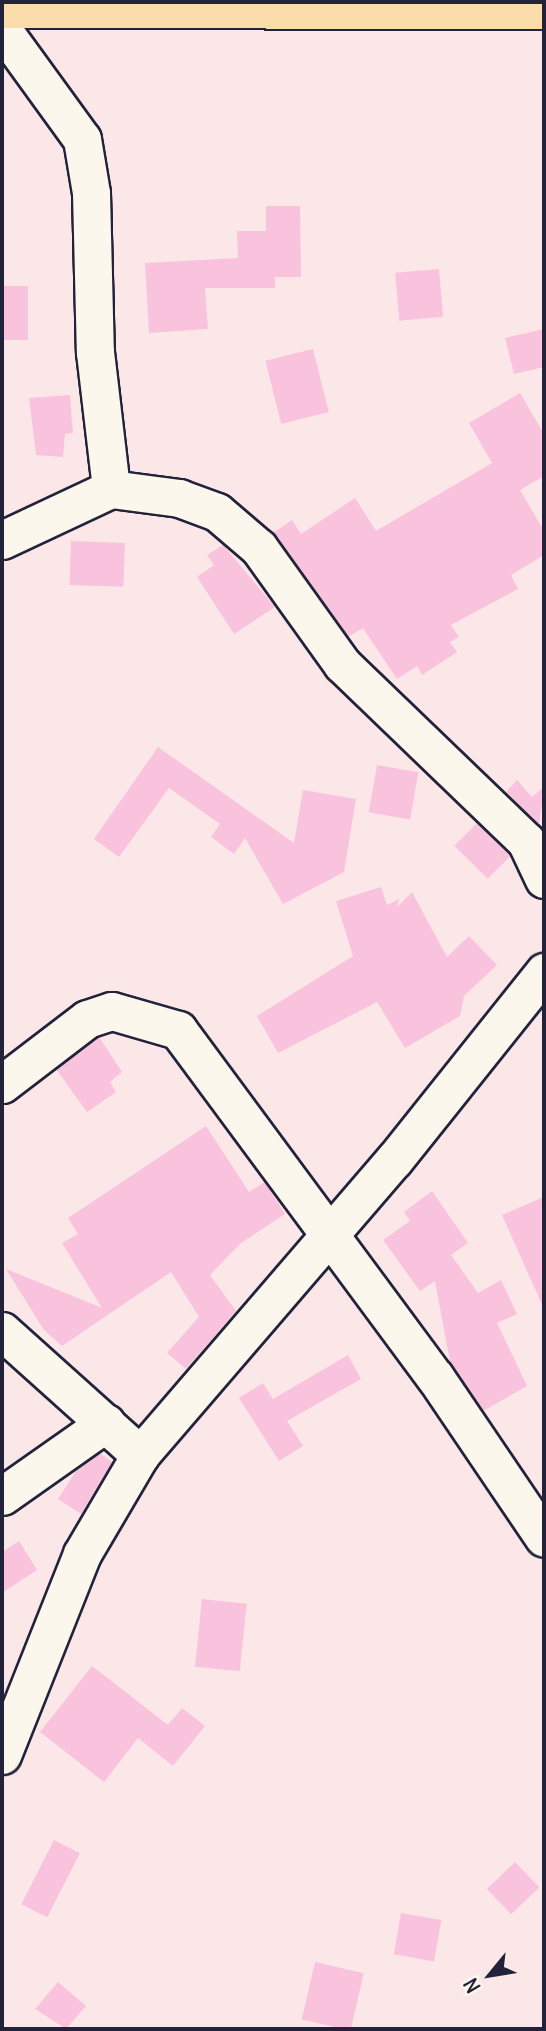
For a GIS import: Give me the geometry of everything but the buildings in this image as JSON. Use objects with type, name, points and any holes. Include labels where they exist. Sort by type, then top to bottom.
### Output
[{"type":"main road","points":[[2,9],[544,10]]},
{"type":"street","points":[[2,29],[82,139],[91,193],[95,352],[111,489]]},
{"type":"street","points":[[2,540],[111,489],[179,498],[234,524],[342,664],[526,841],[544,879]]},
{"type":"street","points":[[2,1755],[82,1554],[140,1455],[329,1235],[544,972]]},
{"type":"street","points":[[2,1084],[87,1019],[112,1011],[178,1030],[329,1235],[544,1538]]},
{"type":"street","points":[[2,1331],[140,1455]]},
{"type":"street","points":[[2,1496],[106,1423]]}]
